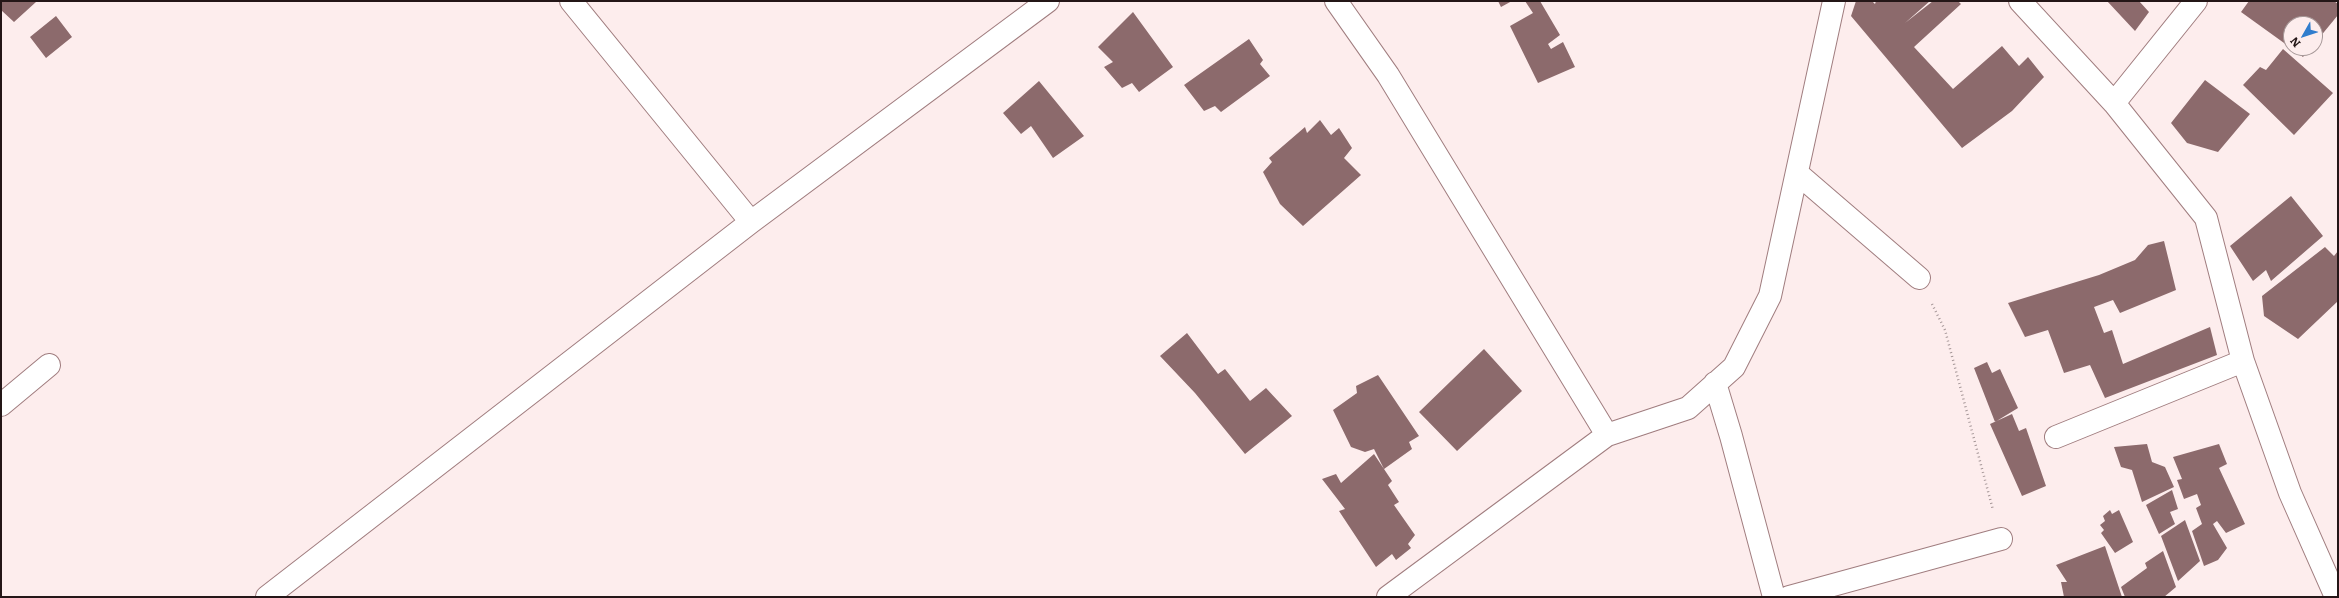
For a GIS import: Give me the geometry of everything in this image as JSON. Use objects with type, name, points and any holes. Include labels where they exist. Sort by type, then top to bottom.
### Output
[{"type":"street","points":[[571,1],[751,222]]},
{"type":"street","points":[[267,597],[751,222],[1048,1]]},
{"type":"street","points":[[1336,1],[1392,82],[1607,435]]},
{"type":"street","points":[[1388,597],[1607,435],[1688,408],[1734,367],[1770,296],[1834,1]]},
{"type":"street","points":[[2020,1],[2114,103],[2206,218],[2243,361],[2290,494],[2336,597]]},
{"type":"street","points":[[2114,103],[2196,1]]},
{"type":"street","points":[[1797,173],[1919,278]]},
{"type":"street","points":[[2056,438],[2243,361]]},
{"type":"street","points":[[1,405],[49,365]]},
{"type":"street","points":[[1715,383],[1732,436],[1774,597]]},
{"type":"street","points":[[1789,597],[2001,539]]},
{"type":"path","points":[[1919,278],[1945,330],[2001,539]]},
{"type":"building","points":[[1,1],[36,2],[14,22],[1,10]]},
{"type":"building","points":[[1498,1],[1512,1],[1501,7]]},
{"type":"building","points":[[1525,1],[1540,1],[1560,35],[1548,44],[1551,49],[1563,42],[1575,67],[1538,83],[1510,26],[1533,13]]},
{"type":"building","points":[[1856,1],[1872,1],[1875,4],[1876,1],[1930,1],[1905,23],[1933,1],[1958,1],[1961,4],[1914,47],[1953,89],[2002,46],[2019,66],[2028,57],[2044,77],[2012,111],[1962,148],[1851,16]]},
{"type":"building","points":[[2107,1],[2139,1],[2149,12],[2135,31]]},
{"type":"building","points":[[2249,1],[2334,1],[2338,4],[2338,15],[2323,33],[2323,16],[2283,16],[2283,42],[2241,12]]},
{"type":"building","points":[[1133,12],[1173,67],[1139,92],[1132,83],[1122,88],[1104,67],[1113,62],[1098,47]]},
{"type":"building","points":[[56,16],[72,37],[46,58],[30,37]]},
{"type":"building","points":[[1249,39],[1263,60],[1260,64],[1270,76],[1221,112],[1215,106],[1204,111],[1184,85]]},
{"type":"building","points":[[2283,49],[2283,56],[2291,56],[2333,93],[2294,135],[2243,85],[2260,67],[2266,70]]},
{"type":"building","points":[[2205,80],[2250,114],[2218,152],[2187,143],[2171,123]]},
{"type":"building","points":[[1039,81],[1084,136],[1053,158],[1031,126],[1021,134],[1003,113]]},
{"type":"building","points":[[1320,120],[1331,135],[1339,128],[1352,148],[1344,158],[1361,175],[1303,226],[1280,204],[1263,172],[1272,162],[1269,158],[1305,127],[1307,133]]},
{"type":"building","points":[[2291,196],[2323,236],[2271,281],[2266,270],[2253,281],[2230,246]]},
{"type":"building","points":[[2164,241],[2176,290],[2120,313],[2113,300],[2094,307],[2104,333],[2112,330],[2123,364],[2210,327],[2217,355],[2105,398],[2090,365],[2064,373],[2048,330],[2025,337],[2008,303],[2099,275],[2135,260],[2148,245]]},
{"type":"building","points":[[2325,247],[2334,256],[2338,251],[2338,301],[2298,339],[2264,316],[2262,296]]},
{"type":"building","points":[[1187,333],[1218,374],[1225,369],[1250,401],[1266,388],[1292,416],[1245,454],[1195,393],[1160,356]]},
{"type":"building","points":[[1484,349],[1522,391],[1457,451],[1419,412]]},
{"type":"building","points":[[1987,362],[1992,373],[2000,369],[2018,408],[1995,422],[1974,368]]},
{"type":"building","points":[[1378,375],[1419,436],[1409,442],[1412,449],[1384,469],[1374,449],[1365,452],[1351,447],[1333,410],[1357,393],[1356,386]]},
{"type":"building","points":[[2012,414],[2019,431],[2026,428],[2046,486],[2022,496],[1990,424]]},
{"type":"building","points":[[2147,444],[2152,462],[2165,467],[2174,487],[2142,502],[2132,470],[2121,467],[2114,447]]},
{"type":"building","points":[[2219,444],[2227,464],[2219,468],[2245,524],[2226,533],[2217,521],[2213,524],[2227,548],[2218,560],[2204,566],[2192,531],[2202,524],[2196,508],[2201,505],[2197,494],[2184,499],[2177,480],[2182,479],[2173,457]]},
{"type":"building","points":[[1374,454],[1392,481],[1388,485],[1399,502],[1394,505],[1415,535],[1408,544],[1411,548],[1396,560],[1392,554],[1376,567],[1339,511],[1345,509],[1322,479],[1336,474],[1341,483]]},
{"type":"building","points":[[2172,490],[2178,509],[2170,512],[2175,524],[2159,534],[2146,505]]},
{"type":"building","points":[[2110,510],[2112,514],[2119,510],[2133,542],[2115,553],[2101,533],[2104,530],[2100,525],[2105,521],[2103,516]]},
{"type":"building","points":[[2185,520],[2200,561],[2178,581],[2161,536]]},
{"type":"building","points":[[2105,546],[2122,597],[2064,597],[2061,582],[2067,582],[2056,565]]},
{"type":"building","points":[[2163,551],[2176,587],[2164,597],[2125,597],[2121,587],[2147,568],[2145,563]]}]
